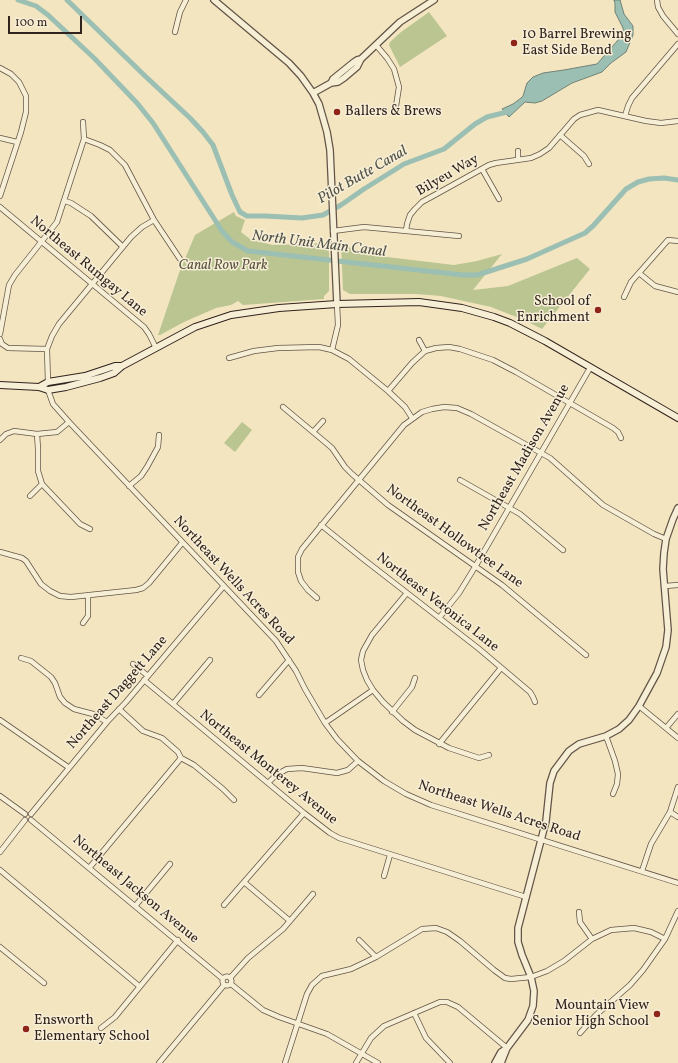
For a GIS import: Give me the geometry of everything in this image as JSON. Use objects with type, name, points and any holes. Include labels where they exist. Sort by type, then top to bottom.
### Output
[{"type":"main road","points":[[0,385],[39,387],[48,390],[100,378],[114,373],[122,366],[195,328],[231,315],[279,308],[337,304],[419,302],[462,308],[510,323],[545,341],[678,418]]},
{"type":"main road","points":[[39,387],[48,382],[85,376],[115,366],[122,366]]},
{"type":"main road","points":[[48,390],[55,385],[84,380],[115,366]]},
{"type":"street","points":[[175,32],[180,12],[186,0]]},
{"type":"street","points":[[214,0],[289,63],[314,93],[318,104],[327,132],[330,150],[338,325],[332,350]]},
{"type":"street","points":[[314,93],[331,83],[338,82],[350,73],[357,67],[361,59],[411,14],[434,0]]},
{"type":"street","points":[[657,0],[658,7],[663,16],[678,34]]},
{"type":"street","points":[[625,116],[632,98],[678,44]]},
{"type":"street","points":[[376,45],[394,69],[399,87],[396,106]]},
{"type":"street","points":[[0,68],[12,74],[19,82],[26,96],[26,112],[0,196]]},
{"type":"street","name":"Bilyeu Way","points":[[406,231],[410,215],[422,202],[496,162],[531,158],[540,154],[549,148],[574,119],[588,112],[598,110],[661,122],[672,122],[678,120]]},
{"type":"street","points":[[0,334],[9,285],[15,275],[42,243],[57,222],[84,139],[83,122]]},
{"type":"street","points":[[560,135],[584,156],[589,164]]},
{"type":"street","points":[[0,138],[17,142]]},
{"type":"street","points":[[84,139],[110,150],[125,165],[154,220],[180,259]]},
{"type":"street","points":[[518,151],[518,160]]},
{"type":"street","points":[[482,169],[499,199]]},
{"type":"street","points":[[65,201],[71,203],[91,216],[123,247]]},
{"type":"street","name":"Northeast Rumgay Lane","points":[[0,207],[144,328],[149,334],[156,348]]},
{"type":"street","points":[[48,382],[47,349],[59,324],[123,247],[142,228],[154,220]]},
{"type":"street","points":[[334,231],[364,228],[459,236]]},
{"type":"street","points":[[624,297],[631,282],[668,240],[678,241]]},
{"type":"street","points":[[639,273],[655,286],[678,292]]},
{"type":"street","points":[[0,339],[2,344],[8,348],[47,349]]},
{"type":"street","points":[[419,340],[425,351]]},
{"type":"street","points":[[229,358],[254,351],[278,348],[319,347],[332,350],[349,359],[388,391],[405,407],[412,418]]},
{"type":"street","points":[[388,391],[412,363],[425,351],[449,347],[474,353],[507,367],[613,428],[618,432],[621,438]]},
{"type":"street","name":"Northeast Madison Avenue","points":[[439,618],[459,593],[590,368]]},
{"type":"street","name":"Northeast Wells Acres Road","points":[[48,382],[48,390],[53,404],[223,587],[276,641],[289,660],[325,722],[337,739],[358,761],[384,781],[406,794],[430,805],[678,883]]},
{"type":"street","name":"Northeast Hollowtree Lane","points":[[283,408],[332,448],[345,467],[359,480],[402,515],[515,595],[586,655]]},
{"type":"street","points":[[317,598],[301,581],[297,565],[298,557],[302,549],[404,425],[412,418],[432,408],[457,408],[471,414],[541,453],[558,464],[603,505],[654,534],[666,539]]},
{"type":"street","points":[[313,432],[323,421]]},
{"type":"street","points":[[0,440],[6,434],[14,431],[37,434],[57,432],[69,422]]},
{"type":"street","points":[[37,434],[38,471],[42,484],[80,524],[90,529]]},
{"type":"street","points":[[129,486],[141,476],[147,467],[158,447],[159,435]]},
{"type":"street","points":[[460,480],[526,519],[563,550]]},
{"type":"street","points":[[30,496],[42,484]]},
{"type":"street","points":[[502,1063],[507,1048],[528,1020],[534,1006],[534,991],[531,977],[518,942],[518,928],[542,839],[548,810],[550,783],[554,771],[569,751],[579,744],[606,736],[619,729],[629,720],[639,706],[657,673],[666,647],[668,630],[663,569],[666,539],[678,508]]},
{"type":"street","name":"Northeast Veronica Lane","points":[[321,525],[501,668],[530,692],[535,702]]},
{"type":"street","points":[[0,552],[22,558],[26,561],[41,584],[60,596],[71,597],[143,588],[149,583],[182,543]]},
{"type":"street","points":[[665,586],[678,585]]},
{"type":"street","name":"Northeast Daggett Lane","points":[[31,814],[68,767],[223,587]]},
{"type":"street","points":[[407,594],[372,635],[363,651],[361,660],[362,670],[373,690],[392,712],[415,730],[439,744],[479,758],[489,755]]},
{"type":"street","points":[[83,623],[88,616],[88,595]]},
{"type":"street","points":[[21,658],[31,661],[50,677],[55,683],[60,697],[65,703],[74,709],[93,714],[107,722]]},
{"type":"street","points":[[173,704],[210,660]]},
{"type":"street","points":[[259,695],[289,660]]},
{"type":"street","name":"Northeast Monterey Avenue","points":[[134,664],[173,704],[320,827],[339,838],[526,897]]},
{"type":"street","points":[[439,744],[501,668]]},
{"type":"street","points":[[392,712],[412,687],[415,678]]},
{"type":"street","points":[[325,722],[373,690]]},
{"type":"street","points":[[639,706],[678,738]]},
{"type":"street","points":[[119,709],[143,731],[162,738],[178,752],[182,758],[194,765],[234,800]]},
{"type":"street","points":[[666,728],[678,714]]},
{"type":"street","points":[[0,720],[68,767]]},
{"type":"street","points":[[606,736],[618,774],[618,784],[612,794]]},
{"type":"street","points":[[90,867],[182,758]]},
{"type":"street","points":[[268,783],[276,775],[287,769],[302,768],[337,774],[348,770],[358,761]]},
{"type":"street","points":[[642,871],[651,844],[670,812],[678,787]]},
{"type":"street","points":[[0,796],[25,814],[31,814],[31,820],[25,820]]},
{"type":"street","points":[[670,812],[678,817]]},
{"type":"street","points":[[224,906],[304,813]]},
{"type":"street","points":[[0,852],[25,820],[25,814]]},
{"type":"street","name":"Northeast Jackson Avenue","points":[[31,820],[224,978]]},
{"type":"street","points":[[384,876],[390,855]]},
{"type":"street","points":[[136,905],[170,864]]},
{"type":"street","points":[[0,870],[139,986]]},
{"type":"street","points":[[244,882],[290,921]]},
{"type":"street","points":[[230,978],[248,958],[283,929],[313,894]]},
{"type":"street","points":[[580,1033],[596,1015],[630,985],[643,970],[665,939],[678,911]]},
{"type":"street","points":[[579,912],[580,922],[592,938]]},
{"type":"street","points":[[285,1063],[307,994],[312,985],[322,976],[351,968],[376,957],[422,929],[436,928],[447,932],[505,978],[511,979],[531,977],[547,971],[564,961],[592,938],[611,930],[634,928],[651,932],[665,939]]},
{"type":"street","points":[[101,1028],[115,1018],[139,986],[178,940]]},
{"type":"street","points":[[359,940],[376,957]]},
{"type":"street","points":[[0,947],[44,983]]},
{"type":"street","points":[[160,1063],[224,985],[224,978],[227,976],[230,978]]},
{"type":"street","points":[[230,978],[232,980],[231,984],[263,1010],[327,1034],[378,1063]]},
{"type":"street","points":[[224,985],[228,986],[231,984]]},
{"type":"street","points":[[356,1063],[371,1038],[384,1026],[440,1002],[447,1002],[458,1007],[507,1048]]},
{"type":"street","points":[[414,1013],[426,1038],[450,1063]]},
{"type":"street","points":[[495,1063],[500,1052],[507,1048]]},
{"type":"green space","points":[[429,12],[447,36],[400,67],[389,45],[390,42],[401,32]]},
{"type":"green space","name":"Canal Row Park","points":[[234,212],[236,216],[245,220],[241,232],[250,239],[256,241],[273,245],[327,243],[329,253],[329,291],[324,296],[324,299],[243,305],[238,301],[231,305],[216,308],[158,335],[179,273],[195,235]]},
{"type":"green space","points":[[341,244],[370,255],[454,265],[477,261],[502,254],[473,290],[508,286],[577,258],[590,269],[542,329],[491,307],[441,296],[416,294],[350,294],[343,290]]},
{"type":"green space","points":[[242,422],[252,430],[235,452],[224,443]]},
{"type":"water","points":[[614,0],[620,0],[624,14],[633,26],[633,35],[626,52],[602,72],[572,83],[542,101],[535,103],[525,102],[509,117],[502,109],[513,104],[523,96],[527,83],[533,77],[543,73],[597,64],[624,35],[623,28],[615,12]]},
{"type":"waterway","name":"North Unit Main Canal","points":[[18,0],[36,6],[48,15],[94,58],[137,103],[153,123],[222,231],[232,242],[248,251],[463,275],[477,275],[527,259],[585,233],[626,189],[638,182],[649,179],[664,178],[678,180]]},
{"type":"waterway","name":"Pilot Butte Canal","points":[[67,0],[203,132],[213,145],[240,212],[247,216],[302,218],[323,215],[404,164],[444,149],[475,124],[487,117],[510,110]]},
{"type":"place","name":"10 Barrel Brewing East Side Bend","points":[[514,43]]},
{"type":"place","name":"Ballers & Brews","points":[[337,112]]},
{"type":"place","name":"School of Enrichment","points":[[598,310]]},
{"type":"place","name":"Mountain View Senior High School","points":[[657,1014]]},
{"type":"place","name":"Ensworth Elementary School","points":[[26,1029]]}]
